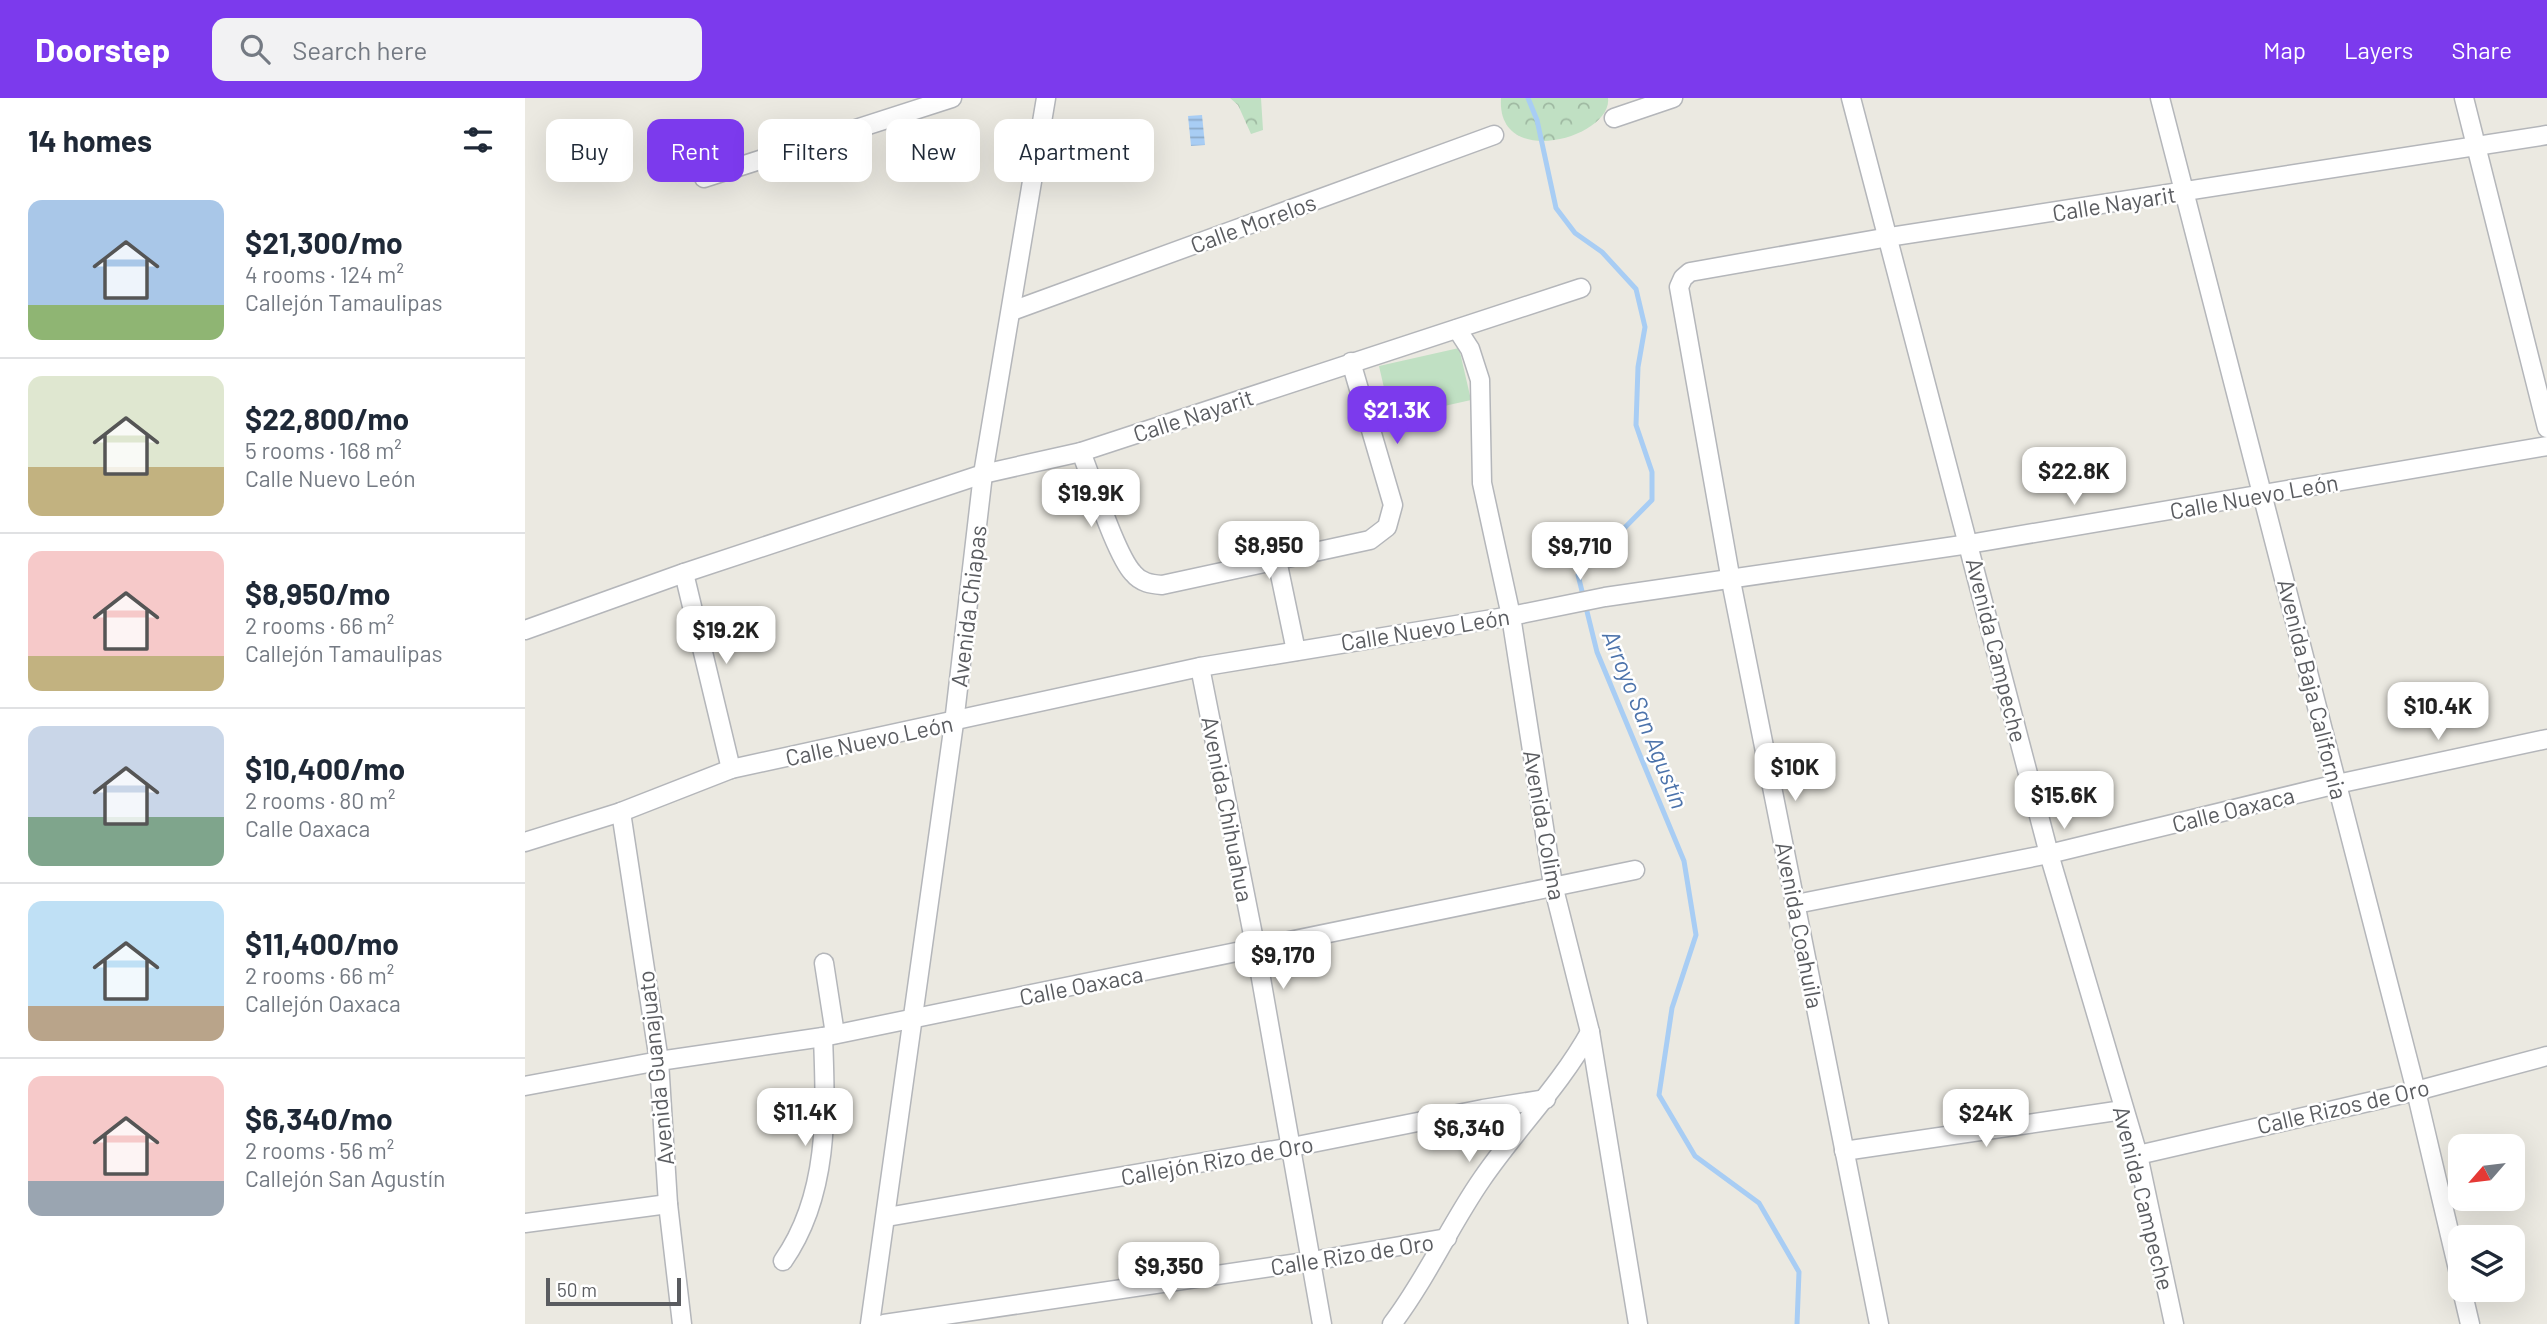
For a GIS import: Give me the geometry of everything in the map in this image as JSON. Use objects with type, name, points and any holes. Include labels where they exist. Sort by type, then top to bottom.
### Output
[{"type":"street","points":[[744,165],[952,98]]},
{"type":"street","name":"Avenida Chiapas","points":[[870,1324],[954,723],[983,474],[1046,98]]},
{"type":"street","points":[[1613,118],[1673,98]]},
{"type":"street","name":"Avenida Campeche","points":[[1851,98],[2049,854],[2138,1154],[2174,1324]]},
{"type":"street","name":"Avenida Baja California","points":[[2160,98],[2416,1091],[2448,1227]]},
{"type":"street","points":[[2464,98],[2547,428]]},
{"type":"street","name":"Calle Morelos","points":[[1012,311],[1495,135]]},
{"type":"street","name":"Calle Nayarit","points":[[1683,278],[1690,272],[1889,237],[2477,148],[2547,135]]},
{"type":"street","name":"Avenida Coahuila","points":[[1683,278],[1679,287],[1731,581],[1879,1324]]},
{"type":"street","name":"Calle Nayarit","points":[[525,629],[983,474],[1081,452],[1581,288]]},
{"type":"street","name":"Avenida Colima","points":[[1457,329],[1469,349],[1479,380],[1482,483],[1511,616],[1553,885],[1590,1032],[1638,1324]]},
{"type":"street","points":[[1081,452],[1126,562],[1140,580],[1162,585],[1370,540],[1387,527],[1392,517],[1392,495],[1351,362]]},
{"type":"street","name":"Calle Nuevo León","points":[[525,842],[621,812],[731,769],[954,723],[1200,667],[1511,616],[1605,597],[1731,581],[1969,544],[2547,446]]},
{"type":"street","points":[[1277,560],[1296,651]]},
{"type":"street","points":[[684,573],[731,769]]},
{"type":"street","name":"Avenida Chihuahua","points":[[1200,667],[1256,950],[1322,1324]]},
{"type":"street","name":"Calle Oaxaca","points":[[1796,904],[2049,854],[2337,783],[2547,739]]},
{"type":"street","name":"Avenida Guanajuato","points":[[621,812],[659,1061],[668,1204],[682,1324]]},
{"type":"street","name":"Calle Oaxaca","points":[[525,1086],[659,1061],[829,1035],[1256,950],[1553,885],[1635,870]]},
{"type":"street","points":[[783,1261],[801,1233],[823,1155],[829,1035],[824,963]]},
{"type":"street","points":[[1392,1324],[1413,1297],[1481,1180],[1546,1099],[1590,1032]]},
{"type":"street","name":"Calle Rizos de Oro","points":[[2138,1154],[2416,1091],[2547,1055]]},
{"type":"street","name":"Callejón Rizo de Oro","points":[[887,1217],[1292,1147],[1546,1099]]},
{"type":"street","points":[[1844,1151],[2123,1110]]},
{"type":"street","points":[[525,1223],[668,1204]]},
{"type":"street","name":"Calle Rizo de Oro","points":[[884,1324],[1312,1261],[1447,1238]]},
{"type":"street","points":[[2465,1302],[2470,1324]]},
{"type":"green space","points":[[1230,98],[1261,98],[1263,130],[1251,134],[1238,105]]},
{"type":"green space","points":[[1501,98],[1608,98],[1605,112],[1593,125],[1555,140],[1534,140],[1516,134],[1504,121]]},
{"type":"green space","points":[[1459,348],[1471,400],[1391,418],[1379,366]]},
{"type":"water","points":[[1202,115],[1205,145],[1191,146],[1188,116]]},
{"type":"waterway","name":"Arroyo San Agustín","points":[[1528,98],[1537,120],[1556,208],[1575,233],[1602,252],[1636,289],[1645,327],[1638,367],[1636,425],[1652,472],[1652,500],[1578,575],[1597,652],[1684,861],[1696,935],[1672,1008],[1659,1095],[1695,1156],[1759,1203],[1799,1272],[1797,1324]]}]
